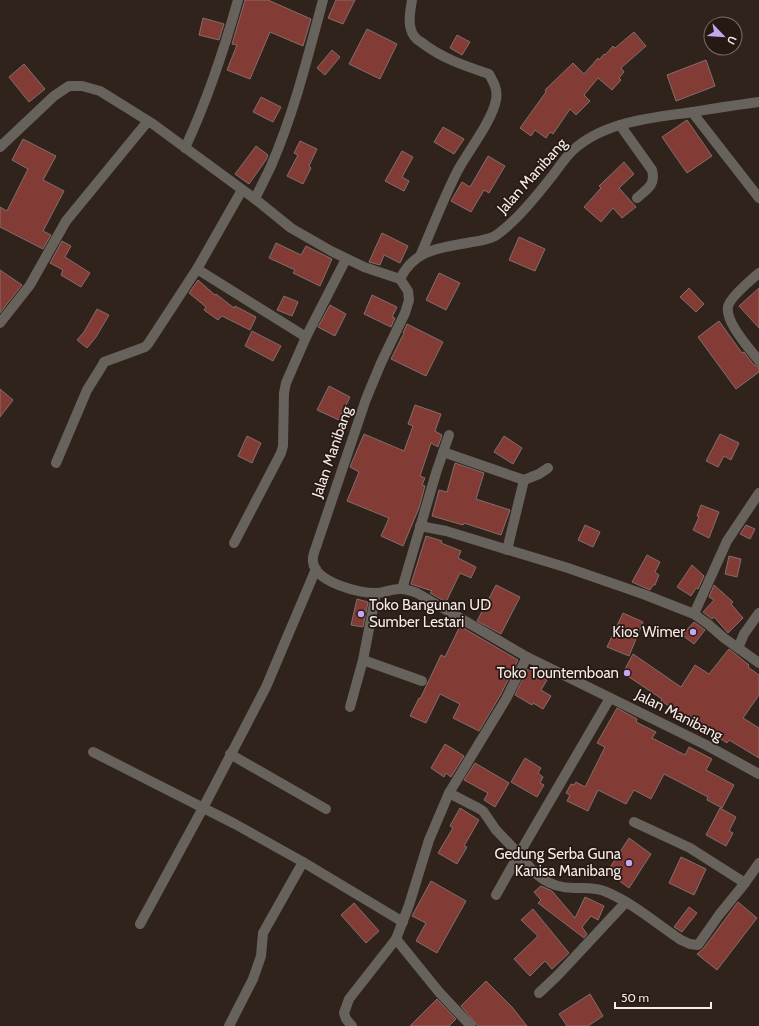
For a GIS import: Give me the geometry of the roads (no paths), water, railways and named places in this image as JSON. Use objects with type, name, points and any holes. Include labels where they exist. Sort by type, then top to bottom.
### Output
[{"type":"street","points":[[185,148],[195,127],[209,89],[238,0]]},
{"type":"street","points":[[255,199],[271,167],[291,113],[323,0]]},
{"type":"street","points":[[412,0],[409,18],[414,36],[427,47],[445,58],[489,74],[498,92],[492,112],[458,170],[444,198],[421,254]]},
{"type":"street","points":[[0,147],[54,96],[69,86],[82,86],[100,91],[148,121],[255,199],[290,228],[346,259],[364,267],[400,279]]},
{"type":"street","name":"Jalan Manibang","points":[[759,102],[658,116],[620,125],[597,134],[584,141],[571,152],[511,224],[493,236],[421,254],[408,266],[400,279],[408,291],[409,300],[405,313],[381,363],[366,399],[316,547],[313,563],[323,577],[357,591],[376,593],[402,589],[417,593],[527,657],[706,745],[759,774]]},
{"type":"street","points":[[692,112],[759,198]]},
{"type":"street","points":[[0,323],[30,285],[66,221],[148,121]]},
{"type":"street","points":[[620,125],[652,170],[654,176],[653,183],[637,198]]},
{"type":"street","points":[[56,463],[89,385],[104,362],[145,347],[148,344],[197,269],[242,190]]},
{"type":"street","points":[[234,543],[283,449],[285,388],[306,337],[346,259]]},
{"type":"street","points":[[197,269],[306,337]]},
{"type":"street","points":[[759,272],[732,299],[728,307],[728,315],[734,327],[759,361]]},
{"type":"street","points":[[402,589],[436,472],[450,435]]},
{"type":"street","points":[[443,452],[524,480],[532,478],[548,468]]},
{"type":"street","points":[[507,550],[524,480]]},
{"type":"street","points":[[694,614],[727,542],[759,494]]},
{"type":"street","points":[[420,526],[446,531],[582,573],[694,614],[759,663]]},
{"type":"street","points":[[140,924],[266,687],[316,569]]},
{"type":"street","points":[[350,707],[363,660],[376,593]]},
{"type":"street","points":[[738,648],[747,629],[759,613]]},
{"type":"street","points":[[352,1026],[346,1019],[344,1013],[349,999],[396,939],[410,905],[429,840],[449,793],[506,699],[527,657]]},
{"type":"street","points":[[363,660],[422,681]]},
{"type":"street","points":[[496,895],[610,698]]},
{"type":"street","points":[[93,752],[235,824],[303,862],[403,922]]},
{"type":"street","points":[[230,754],[326,809]]},
{"type":"street","points":[[449,793],[483,811],[496,830],[543,880],[551,884],[571,888],[602,890],[626,902],[681,940],[698,946],[759,864]]},
{"type":"street","points":[[634,822],[690,848],[745,883]]},
{"type":"street","points":[[229,1026],[253,979],[261,956],[263,933],[303,862]]},
{"type":"street","points":[[539,993],[558,975],[626,902]]},
{"type":"street","points":[[396,939],[439,992],[471,1026]]},
{"type":"place","name":"Toko Bangunan UD Sumber Lestari","points":[[361,614]]},
{"type":"place","name":"Kios Wimer","points":[[693,632]]},
{"type":"place","name":"Toko Tountemboan","points":[[627,673]]},
{"type":"place","name":"Gedung Serba Guna Kanisa Manibang","points":[[629,863]]}]
